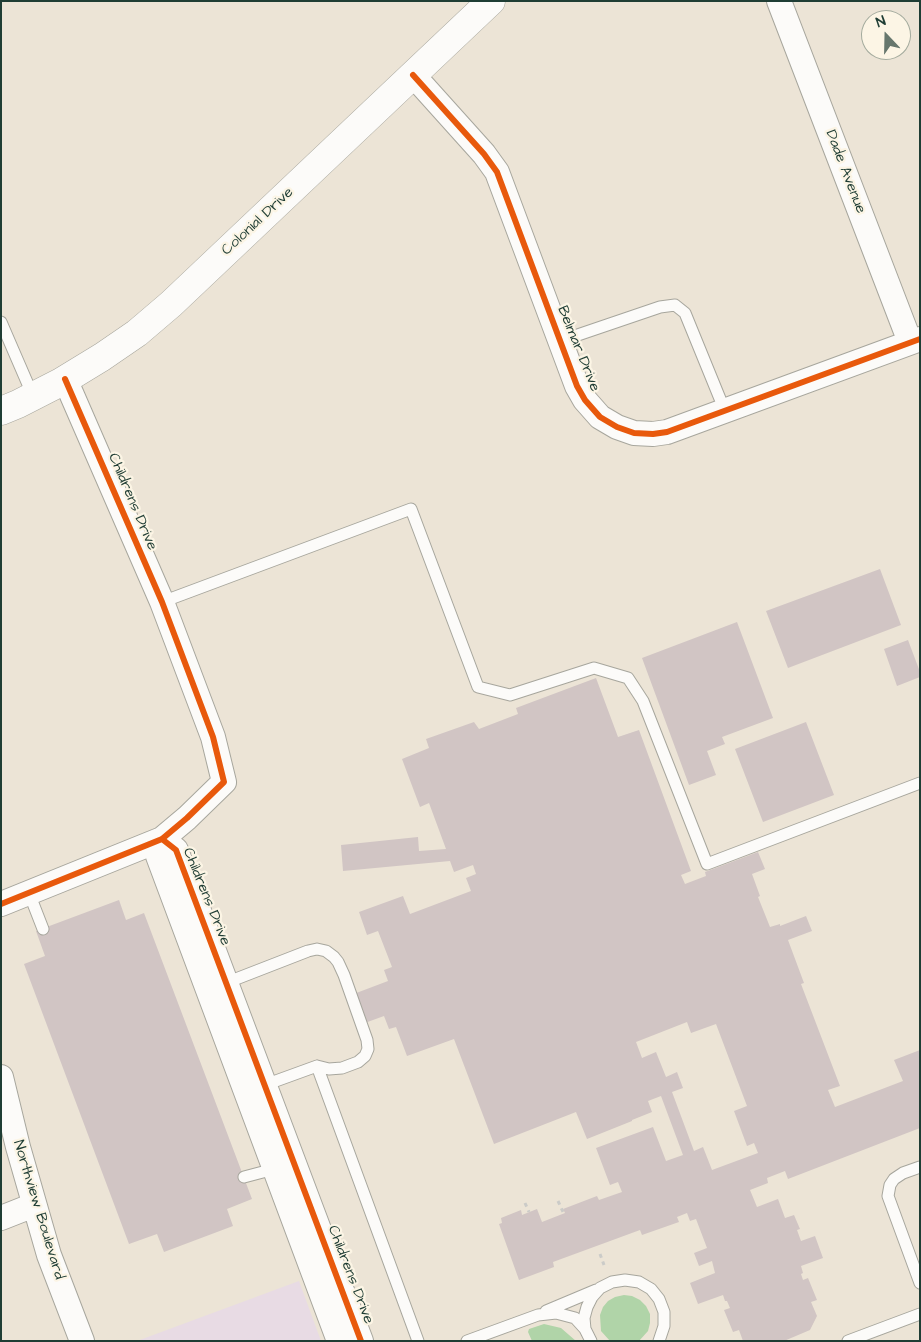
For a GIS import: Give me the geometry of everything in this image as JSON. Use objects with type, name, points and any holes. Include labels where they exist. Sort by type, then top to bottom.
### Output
[{"type":"street","name":"Colonial Drive","points":[[1,411],[66,379],[102,357],[171,304],[490,1]]},
{"type":"street","name":"Dade Avenue","points":[[779,1],[915,341]]},
{"type":"street","name":"Belmar Drive","points":[[412,75],[484,154],[497,172],[577,386],[585,400],[600,417],[617,427],[634,433],[660,433],[915,341]]},
{"type":"street","name":"Childrens Drive","points":[[66,379],[162,602],[213,737],[224,782],[162,839],[176,850],[217,986],[285,1167],[339,1341]]},
{"type":"street","points":[[1,904],[162,839]]},
{"type":"street","name":"Northview Boulevard","points":[[1,1077],[18,1148],[49,1255],[82,1341]]},
{"type":"street","name":"Childrens Drive","points":[[285,1167],[361,1341]]},
{"type":"street","points":[[1,1218],[34,1205]]},
{"type":"lane","points":[[560,341],[660,307],[675,305],[685,313],[725,411]]},
{"type":"lane","points":[[1,322],[33,396]]},
{"type":"lane","points":[[162,602],[411,510],[478,687],[510,695],[594,668],[628,678],[643,701],[707,864],[920,783]]},
{"type":"lane","points":[[29,893],[43,929]]},
{"type":"lane","points":[[217,986],[308,951],[318,949],[326,951],[334,957],[344,975],[367,1040],[368,1048],[365,1056],[358,1062],[342,1068],[330,1069],[317,1066],[256,1089]]},
{"type":"lane","points":[[317,1066],[418,1341]]},
{"type":"lane","points":[[244,1177],[285,1167]]},
{"type":"lane","points":[[920,1167],[903,1173],[894,1179],[890,1185],[888,1196],[920,1283]]},
{"type":"lane","points":[[467,1341],[538,1315],[612,1282],[625,1280],[639,1282],[650,1289],[659,1299],[664,1312],[664,1326],[659,1341]]},
{"type":"lane","points":[[585,1329],[584,1318],[587,1307],[592,1296],[600,1288]]},
{"type":"lane","points":[[538,1315],[556,1313],[575,1318],[585,1329],[591,1341]]},
{"type":"lane","points":[[848,1341],[920,1314]]},
{"type":"path","points":[[558,1201],[564,1214]]},
{"type":"path","points":[[525,1203],[529,1212]]},
{"type":"path","points":[[600,1254],[604,1265]]},
{"type":"shaded area","points":[[299,1281],[321,1341],[137,1341]]},
{"type":"green space","points":[[624,1295],[640,1300],[650,1314],[648,1331],[639,1341],[610,1341],[601,1331],[600,1315],[603,1307],[615,1297]]},
{"type":"green space","points":[[544,1324],[561,1328],[576,1341],[532,1341],[528,1332],[529,1329]]},
{"type":"building","points":[[880,569],[901,625],[788,668],[766,611]]},
{"type":"building","points":[[737,622],[773,718],[722,737],[725,744],[707,751],[716,775],[689,785],[642,658]]},
{"type":"building","points":[[908,640],[920,672],[920,677],[897,686],[884,649]]},
{"type":"building","points":[[596,678],[618,737],[639,730],[691,871],[681,875],[685,884],[706,876],[705,872],[758,852],[765,869],[752,874],[760,896],[758,897],[770,927],[780,924],[780,926],[806,916],[812,931],[788,940],[804,983],[801,984],[840,1086],[828,1090],[835,1107],[903,1081],[894,1060],[920,1050],[920,1128],[788,1179],[785,1171],[767,1178],[768,1183],[750,1190],[757,1207],[778,1199],[785,1218],[794,1215],[800,1229],[797,1230],[801,1241],[815,1236],[823,1258],[801,1266],[803,1280],[808,1278],[817,1300],[811,1302],[817,1316],[810,1330],[784,1341],[743,1341],[739,1330],[733,1332],[724,1310],[730,1308],[723,1295],[698,1304],[690,1283],[715,1273],[712,1261],[699,1266],[694,1253],[707,1248],[696,1219],[690,1221],[687,1213],[677,1217],[679,1222],[642,1235],[640,1230],[553,1262],[554,1267],[519,1280],[499,1224],[502,1223],[501,1218],[521,1210],[522,1215],[537,1209],[542,1222],[565,1213],[563,1209],[597,1196],[599,1200],[622,1192],[618,1182],[610,1185],[596,1148],[653,1127],[666,1161],[683,1155],[661,1096],[648,1101],[652,1112],[587,1139],[576,1112],[494,1144],[454,1039],[407,1056],[396,1027],[389,1029],[384,1016],[362,1024],[351,995],[388,981],[384,970],[392,967],[378,931],[367,935],[359,912],[403,896],[410,914],[471,891],[466,878],[476,874],[473,865],[454,872],[450,861],[343,871],[341,845],[418,837],[419,851],[446,849],[429,803],[420,807],[402,759],[429,748],[426,739],[474,722],[479,729],[518,714],[516,708]],"holes":[[[687,1022],[691,1033],[716,1024],[747,1106],[734,1111],[747,1146],[754,1143],[758,1153],[712,1170],[703,1147],[694,1151],[672,1092],[683,1088],[677,1072],[666,1077],[656,1052],[642,1058],[636,1042]]]},
{"type":"building","points":[[806,722],[834,795],[763,822],[735,749]]},
{"type":"building","points":[[119,900],[126,920],[144,913],[252,1199],[227,1209],[233,1226],[164,1252],[157,1234],[129,1244],[24,964],[45,956],[36,931]]},
{"type":"cycle path","points":[[413,75],[484,154],[497,172],[577,386],[585,400],[600,417],[617,427],[634,433],[653,434],[667,432],[920,339]]},
{"type":"cycle path","points":[[1,904],[162,839],[224,782],[213,737],[162,602],[65,379]]},
{"type":"cycle path","points":[[162,839],[176,850],[361,1341]]}]
